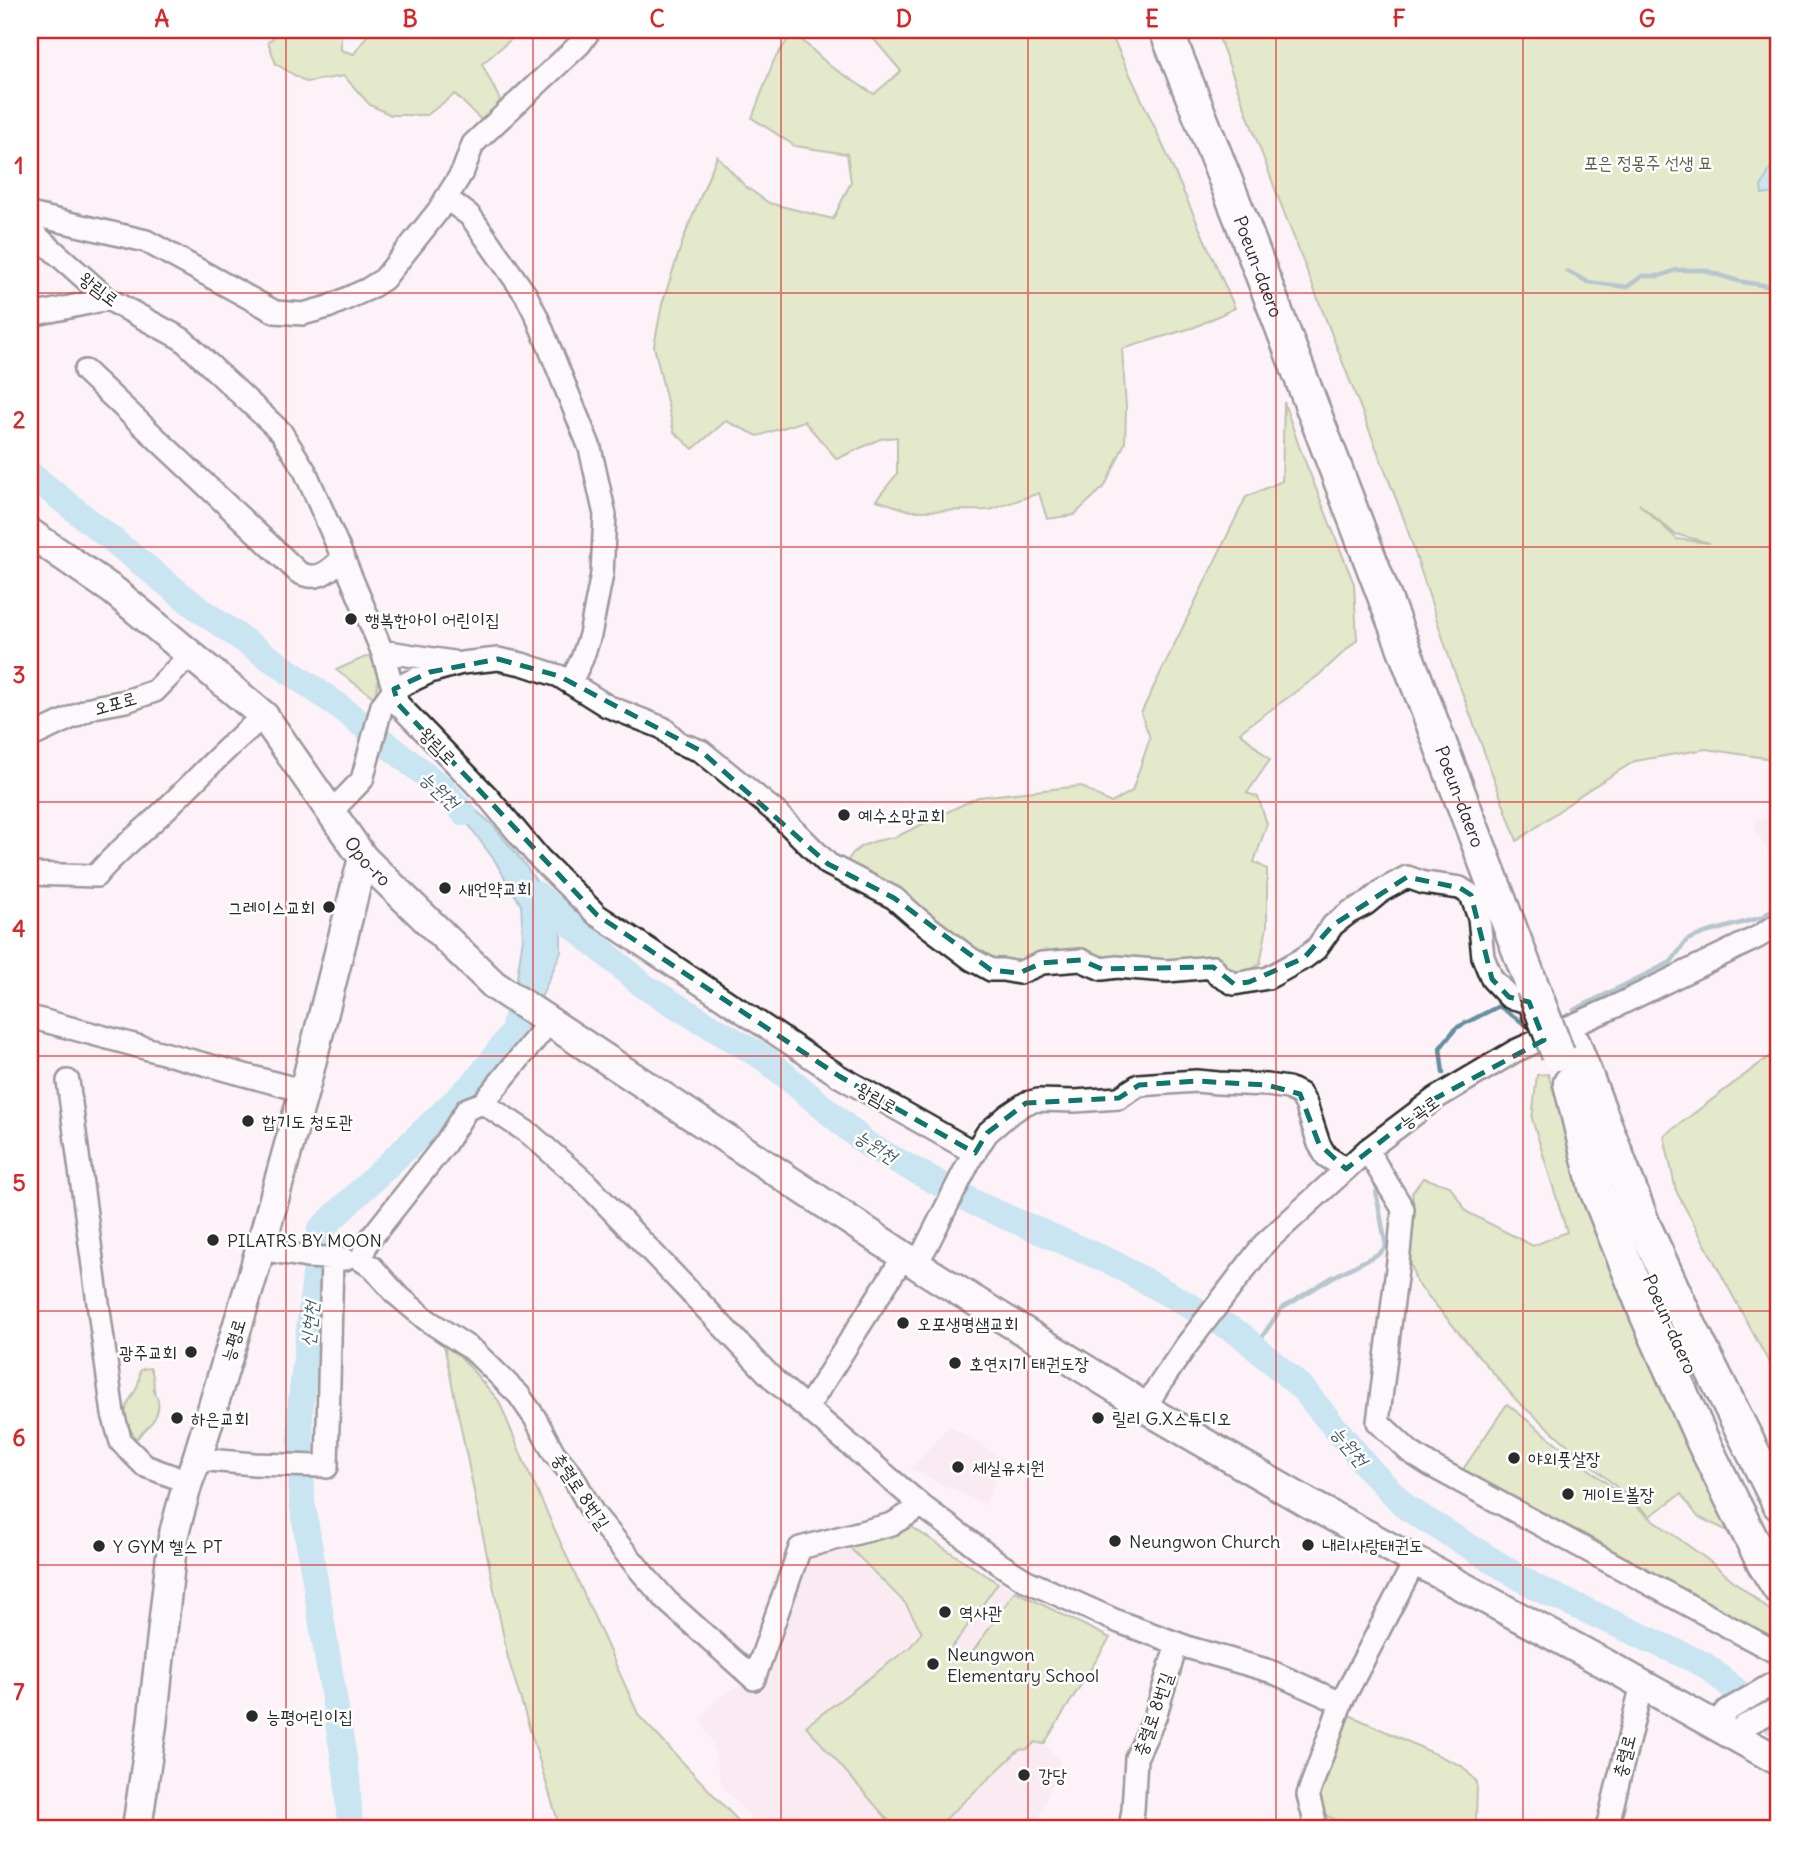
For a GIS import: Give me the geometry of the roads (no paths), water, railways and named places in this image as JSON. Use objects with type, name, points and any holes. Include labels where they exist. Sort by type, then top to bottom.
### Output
[{"type":"highway","name":"Poeun-daero","points":[[1172,35],[1342,427],[1541,984],[1561,1055],[1660,1307],[1779,1553]]},
{"type":"highway","name":"Poeun-daero","points":[[1561,1055],[1601,1111],[1643,1223],[1687,1320],[1779,1504]]},
{"type":"highway","points":[[1561,1055],[1595,1187],[1647,1316],[1704,1444],[1764,1564],[1779,1588]]},
{"type":"highway","points":[[1601,1111],[1706,1335],[1779,1460]]},
{"type":"main road","name":"Opo-ro","points":[[30,533],[114,591],[264,716],[363,859],[494,985],[916,1256],[1145,1408],[1310,1504],[1642,1684],[1721,1716],[1779,1761]]},
{"type":"main road","name":"능평로","points":[[137,1828],[152,1725],[173,1537],[260,1249],[304,1091],[363,859]]},
{"type":"street","points":[[30,214],[146,241],[275,312],[303,314],[328,307],[384,279],[441,207],[463,172],[473,144],[580,44],[590,30]]},
{"type":"street","points":[[441,207],[469,215],[526,295],[560,370],[590,448],[605,514],[602,574],[590,635],[570,683]]},
{"type":"street","name":"왕림로","points":[[30,230],[108,299],[182,339],[281,432],[305,471],[382,650],[388,697],[398,704],[487,796],[540,859],[597,915],[839,1076],[973,1156]]},
{"type":"street","points":[[30,317],[108,299]]},
{"type":"street","points":[[85,370],[298,572],[316,578],[343,558]]},
{"type":"street","points":[[382,650],[462,663]]},
{"type":"street","name":"오포로","points":[[30,737],[94,707],[126,701],[155,691],[190,654]]},
{"type":"street","points":[[331,812],[362,780],[388,697],[430,672],[462,663],[498,659],[559,676],[607,706],[663,728],[679,743],[701,751],[777,813],[828,864],[894,898],[971,960],[991,971],[1019,973],[1042,963],[1081,960],[1102,969],[1116,967],[1167,971],[1213,967],[1218,975],[1234,984],[1249,982],[1268,978],[1304,958],[1316,949],[1334,925],[1350,912],[1406,877],[1424,883],[1460,888],[1471,895],[1479,918],[1483,957],[1492,979],[1509,997],[1530,1002],[1561,1055]]},
{"type":"street","points":[[30,874],[96,876],[112,857],[164,812],[245,731],[264,716]]},
{"type":"street","name":"능곡로","points":[[1145,1408],[1186,1346],[1264,1244],[1367,1150],[1436,1098],[1516,1052],[1561,1055],[1779,924]]},
{"type":"street","points":[[30,1017],[304,1091]]},
{"type":"street","points":[[260,1249],[322,1258],[361,1260],[367,1243],[445,1144],[467,1109],[483,1103],[550,1021]]},
{"type":"street","points":[[68,1081],[113,1414],[121,1442],[145,1466],[192,1470],[254,1465],[322,1467],[322,1258]]},
{"type":"street","points":[[807,1408],[916,1256],[987,1133],[1026,1103],[1038,1100],[1119,1098],[1139,1085],[1196,1081],[1288,1088],[1300,1094],[1306,1104],[1318,1144],[1326,1156],[1346,1169]]},
{"type":"street","points":[[483,1103],[530,1134],[576,1174],[775,1381],[922,1506],[1001,1565],[1025,1580],[1119,1622],[1270,1671],[1341,1703]]},
{"type":"street","points":[[1367,1150],[1402,1209],[1378,1422],[1410,1452],[1430,1465],[1779,1654]]},
{"type":"street","name":"충렬로 8번길","points":[[361,1260],[372,1267],[396,1294],[420,1314],[474,1351],[519,1395],[554,1453],[572,1475],[593,1513],[644,1575],[667,1601],[754,1679],[800,1549],[892,1524],[922,1506]]},
{"type":"street","points":[[1313,1828],[1314,1818],[1308,1795],[1341,1703],[1415,1562]]},
{"type":"street","name":"충렬로 8번길","points":[[1130,1828],[1136,1758],[1154,1717],[1177,1643]]},
{"type":"street","points":[[1721,1716],[1779,1680]]},
{"type":"street","name":"충렬로","points":[[1607,1828],[1642,1684]]},
{"type":"street","points":[[1742,1734],[1779,1708]]},
{"type":"water","points":[[1778,154],[1779,194],[1762,194],[1761,187]]},
{"type":"water","points":[[415,767],[451,789],[493,825],[523,862],[561,917],[561,952],[540,1000],[516,984],[523,938],[521,905],[495,861],[441,787]]},
{"type":"water","points":[[511,1013],[523,1023],[514,1036],[507,1040],[506,1033]]},
{"type":"waterway","points":[[1567,271],[1588,282],[1627,287],[1642,276],[1660,276],[1676,270],[1703,270],[1738,281],[1779,288]]},
{"type":"waterway","name":"능원천","points":[[30,474],[200,610],[336,704],[441,787],[464,813]]},
{"type":"waterway","name":"능원천","points":[[536,894],[645,987],[767,1060],[868,1145],[979,1205],[1113,1263],[1240,1334],[1303,1389],[1369,1469],[1407,1508],[1537,1588],[1705,1665],[1779,1726]]},
{"type":"waterway","points":[[1574,1010],[1671,962],[1687,940],[1763,917],[1779,903]]},
{"type":"waterway","points":[[1443,1073],[1440,1048],[1456,1028],[1499,1006],[1533,1030]]},
{"type":"waterway","name":"신현천","points":[[350,1828],[347,1777],[302,1501],[300,1410],[320,1230],[477,1080],[513,1032],[518,1008]]},
{"type":"waterway","points":[[1255,1347],[1281,1309],[1331,1278],[1380,1253],[1386,1246],[1376,1192]]},
{"type":"place","name":"행복한아이 어린이집","points":[[351,619]]},
{"type":"place","name":"예수소망교회","points":[[844,815]]},
{"type":"place","name":"새언약교회","points":[[445,888]]},
{"type":"place","name":"그레이스교회","points":[[329,907]]},
{"type":"place","name":"합기도 청도관","points":[[248,1121]]},
{"type":"place","name":"PILATRS BY MOON","points":[[213,1240]]},
{"type":"place","name":"오포생명샘교회","points":[[903,1323]]},
{"type":"place","name":"광주교회","points":[[191,1352]]},
{"type":"place","name":"호연지기 태권도장","points":[[955,1363]]},
{"type":"place","name":"하은교회","points":[[177,1418]]},
{"type":"place","name":"릴리 G.X스튜디오","points":[[1098,1418]]},
{"type":"place","name":"야외풋살장","points":[[1514,1458]]},
{"type":"place","name":"세실유치원","points":[[958,1467]]},
{"type":"place","name":"게이트볼장","points":[[1568,1494]]},
{"type":"place","name":"Neungwon Church","points":[[1115,1541]]},
{"type":"place","name":"내리사랑태권도","points":[[1308,1545]]},
{"type":"place","name":"Y GYM 헬스 PT","points":[[99,1546]]},
{"type":"place","name":"역사관","points":[[945,1612]]},
{"type":"place","name":"Neungwon Elementary School","points":[[933,1664]]},
{"type":"place","name":"능평어린이집","points":[[252,1716]]},
{"type":"place","name":"강당","points":[[1024,1775]]},
{"type":"park label","name":"포은 정몽주 선생 묘","points":[[1648,162]]}]
